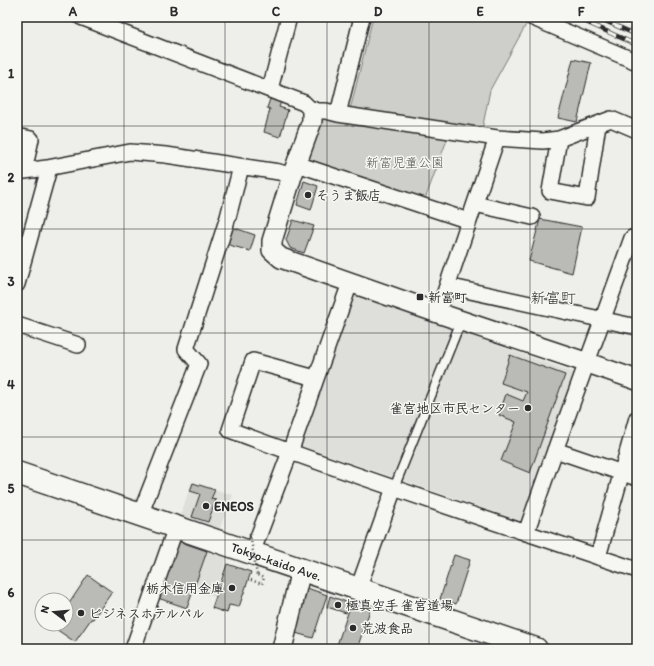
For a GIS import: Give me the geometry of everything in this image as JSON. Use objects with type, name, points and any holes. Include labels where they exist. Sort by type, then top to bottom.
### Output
[{"type":"highway","name":"Tokyo-kaido Ave.","points":[[17,472],[176,527],[251,544],[301,570],[529,648]]},
{"type":"street","points":[[81,17],[270,89],[304,103],[312,111],[312,121],[272,241],[272,250],[281,258],[350,283],[637,380]]},
{"type":"street","points":[[270,89],[289,17]]},
{"type":"street","points":[[338,114],[362,17]]},
{"type":"street","points":[[531,17],[637,62]]},
{"type":"street","points":[[312,111],[326,111],[497,138],[543,141],[559,139],[611,119],[637,130]]},
{"type":"street","points":[[559,139],[550,191],[587,198],[598,124]]},
{"type":"street","points":[[17,136],[31,139],[20,172],[130,152],[166,155],[279,172],[295,170],[469,221]]},
{"type":"street","points":[[438,313],[497,138]]},
{"type":"street","points":[[140,515],[199,364],[186,349],[228,217],[241,167]]},
{"type":"street","points":[[17,284],[48,172],[47,168]]},
{"type":"street","points":[[475,204],[532,217]]},
{"type":"street","points":[[526,533],[632,238],[637,239]]},
{"type":"street","points":[[251,544],[290,452],[350,283]]},
{"type":"street","points":[[447,286],[637,327]]},
{"type":"street","points":[[17,325],[78,344]]},
{"type":"street","points":[[315,378],[253,361],[230,430],[394,488],[637,570]]},
{"type":"street","points":[[598,557],[637,418]]},
{"type":"street","points":[[555,450],[637,478]]},
{"type":"street","points":[[358,589],[394,488]]},
{"type":"street","points":[[133,649],[176,527]]},
{"type":"street","points":[[282,649],[301,570]]},
{"type":"lane","points":[[394,488],[461,321]]},
{"type":"path","points":[[251,544],[257,575],[264,578],[262,584],[251,580]]},
{"type":"shaded area","points":[[354,294],[575,373],[521,521],[299,445]]},
{"type":"shaded area","name":"ENEOS","points":[[192,482],[233,495],[219,530],[180,516]]},
{"type":"shaded area","points":[[175,540],[227,558],[214,597],[194,590],[187,608],[155,597]]},
{"type":"green space","points":[[373,17],[520,17],[528,21],[490,90],[482,130],[350,110]]},
{"type":"green space","name":"新富児童公園","points":[[324,116],[448,137],[424,202],[308,159]]},
{"type":"building","points":[[573,59],[591,63],[577,122],[558,118]]},
{"type":"building","points":[[270,99],[281,102],[279,107],[288,110],[280,137],[264,132],[270,109],[267,108]]},
{"type":"building","name":"そうま飯店","points":[[304,181],[318,186],[311,210],[297,205]]},
{"type":"building","points":[[540,219],[582,227],[572,273],[529,261]]},
{"type":"building","points":[[293,220],[314,226],[304,253],[290,248],[286,240]]},
{"type":"building","points":[[232,227],[255,235],[250,251],[226,244]]},
{"type":"building","name":"雀宮地区市民センター","points":[[510,355],[565,375],[530,473],[501,461],[516,422],[499,415],[506,394],[523,401],[527,392],[501,383]]},
{"type":"building","points":[[193,483],[215,490],[211,499],[216,500],[208,522],[192,517],[200,494],[190,491]]},
{"type":"building","points":[[175,540],[207,551],[187,608],[155,597]]},
{"type":"building","points":[[454,555],[470,560],[456,604],[440,599]]},
{"type":"building","name":"栃木信用金庫","points":[[227,564],[251,572],[239,607],[229,605],[227,613],[212,608]]},
{"type":"building","name":"ビジネスホテルパル","points":[[88,575],[112,592],[75,642],[60,632],[74,632],[74,596]]},
{"type":"building","points":[[307,588],[327,595],[313,638],[292,632]]},
{"type":"building","name":"極真空手 雀宮道場","points":[[330,596],[349,603],[346,613],[327,607]]},
{"type":"building","name":"荒波食品","points":[[351,604],[370,610],[357,649],[348,649],[337,645]]},
{"type":"railway","points":[[575,17],[637,45]]},
{"type":"railway","points":[[596,17],[637,35]]},
{"type":"railway","points":[[632,17],[637,19]]},
{"type":"place","name":"そうま飯店","points":[[308,195]]},
{"type":"place","name":"新富町","points":[[420,297]]},
{"type":"place","name":"雀宮地区市民センター","points":[[528,408]]},
{"type":"place","name":"ENEOS","points":[[206,506]]},
{"type":"place","name":"栃木信用金庫","points":[[232,588]]},
{"type":"place","name":"極真空手 雀宮道場","points":[[338,605]]},
{"type":"place","name":"ビジネスホテルパル","points":[[81,613]]},
{"type":"place","name":"荒波食品","points":[[353,628]]},
{"type":"district","name":"新富町","points":[[553,298]]}]
